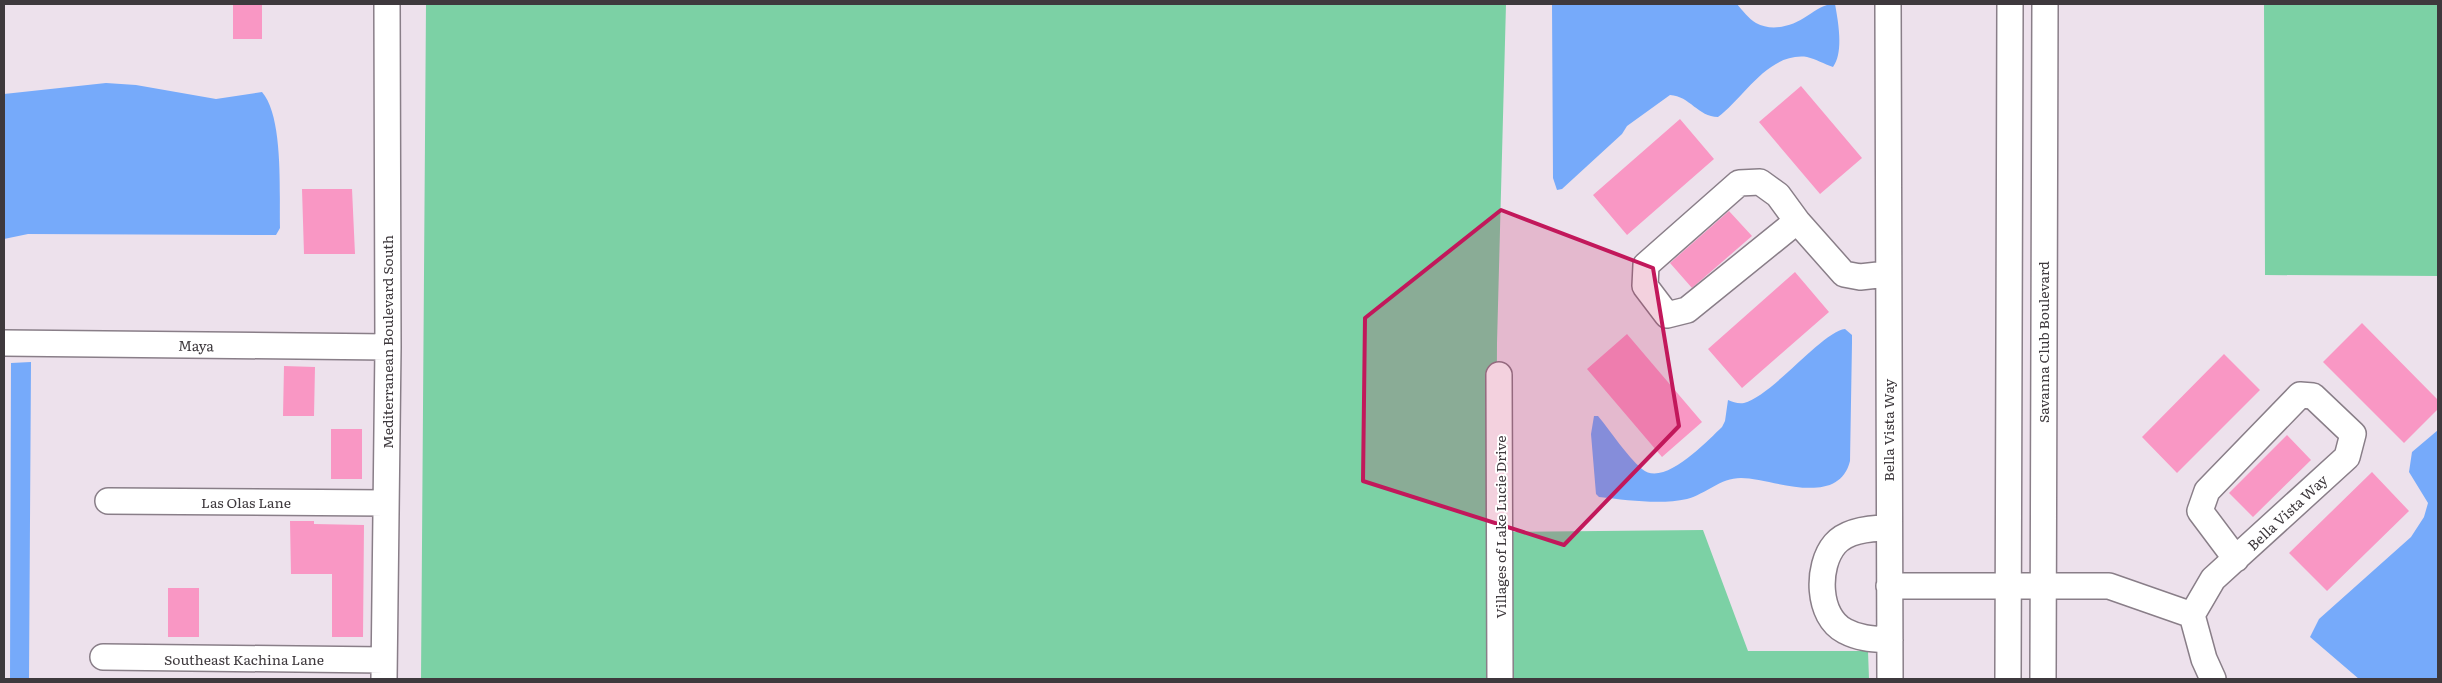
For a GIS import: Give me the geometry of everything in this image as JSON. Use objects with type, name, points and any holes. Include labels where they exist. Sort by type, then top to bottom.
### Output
[{"type":"street","name":"Mediterranean Boulevard South","points":[[384,670],[388,347],[387,4]]},
{"type":"street","name":"Bella Vista Way","points":[[1888,4],[1887,274],[1890,679]]},
{"type":"street","points":[[2008,679],[2010,4]]},
{"type":"street","name":"Savanna Club Boulevard","points":[[2043,679],[2045,4]]},
{"type":"street","points":[[1796,221],[1687,310],[1667,315],[1645,286],[1646,265],[1739,183],[1760,182],[1778,195],[1796,221],[1844,274],[1860,277],[1887,274]]},
{"type":"street","name":"Maya","points":[[4,344],[388,347]]},
{"type":"street","name":"Villages of Lake Lucie Drive","points":[[1499,375],[1500,679]]},
{"type":"street","name":"Bella Vista Way","points":[[2192,614],[2213,580],[2236,559],[2347,457],[2353,434],[2313,396],[2300,394],[2206,491],[2200,511],[2236,559]]},
{"type":"street","name":"Las Olas Lane","points":[[108,501],[385,503]]},
{"type":"street","points":[[1889,528],[1875,528],[1852,533],[1835,544],[1825,563],[1823,587],[1827,612],[1843,630],[1866,639],[1890,640]]},
{"type":"street","points":[[1889,586],[2109,586],[2192,614],[2204,659],[2213,679]]},
{"type":"street","name":"Southeast Kachina Lane","points":[[104,657],[384,670]]},
{"type":"highlighted area","points":[[1501,210],[1653,268],[1679,426],[1564,545],[1363,481],[1365,318]]},
{"type":"green space","points":[[426,4],[1506,4],[1497,343],[1496,532],[1703,530],[1748,651],[1868,651],[1869,679],[421,679]]},
{"type":"green space","points":[[2264,4],[2438,4],[2438,276],[2265,275]]},
{"type":"water","points":[[1552,4],[1737,4],[1756,23],[1762,26],[1782,27],[1801,20],[1824,6],[1835,4],[1838,19],[1838,53],[1833,67],[1807,57],[1793,57],[1780,62],[1758,78],[1718,117],[1705,114],[1683,99],[1670,95],[1627,126],[1622,134],[1562,189],[1557,190],[1553,178]]},
{"type":"water","points":[[106,83],[136,85],[216,99],[262,92],[269,104],[274,119],[279,157],[280,228],[276,235],[28,234],[4,239],[4,94]]},
{"type":"water","points":[[1845,329],[1852,335],[1850,461],[1843,476],[1832,484],[1818,487],[1802,487],[1741,478],[1720,483],[1694,497],[1666,502],[1599,497],[1596,494],[1591,434],[1594,416],[1598,416],[1625,451],[1642,469],[1651,473],[1662,472],[1673,468],[1685,460],[1722,427],[1725,421],[1728,400],[1744,403],[1756,398],[1824,340],[1836,332]]},
{"type":"water","points":[[31,362],[29,679],[10,679],[11,363]]},
{"type":"water","points":[[2438,430],[2438,679],[2359,679],[2310,637],[2319,619],[2411,537],[2424,517],[2428,503],[2409,472],[2412,452]]},
{"type":"building","points":[[233,4],[262,4],[262,39],[233,39]]},
{"type":"building","points":[[1801,86],[1862,158],[1820,194],[1759,122]]},
{"type":"building","points":[[1680,119],[1714,159],[1627,235],[1593,195]]},
{"type":"building","points":[[302,189],[352,189],[355,254],[304,254]]},
{"type":"building","points":[[1729,211],[1752,236],[1692,288],[1670,263]]},
{"type":"building","points":[[1795,272],[1829,312],[1742,388],[1708,349]]},
{"type":"building","points":[[2362,323],[2438,400],[2438,409],[2404,443],[2323,362]]},
{"type":"building","points":[[1627,334],[1702,422],[1662,457],[1587,369]]},
{"type":"building","points":[[2224,354],[2260,390],[2177,473],[2142,437]]},
{"type":"building","points":[[284,366],[315,367],[314,416],[283,416]]},
{"type":"building","points":[[331,429],[362,429],[362,479],[331,479]]},
{"type":"building","points":[[2287,435],[2311,460],[2253,517],[2229,493]]},
{"type":"building","points":[[2372,472],[2409,511],[2327,591],[2289,553]]},
{"type":"building","points":[[290,521],[314,521],[314,524],[364,525],[363,637],[332,637],[332,574],[291,574]]},
{"type":"building","points":[[168,588],[199,588],[199,637],[168,637]]}]
